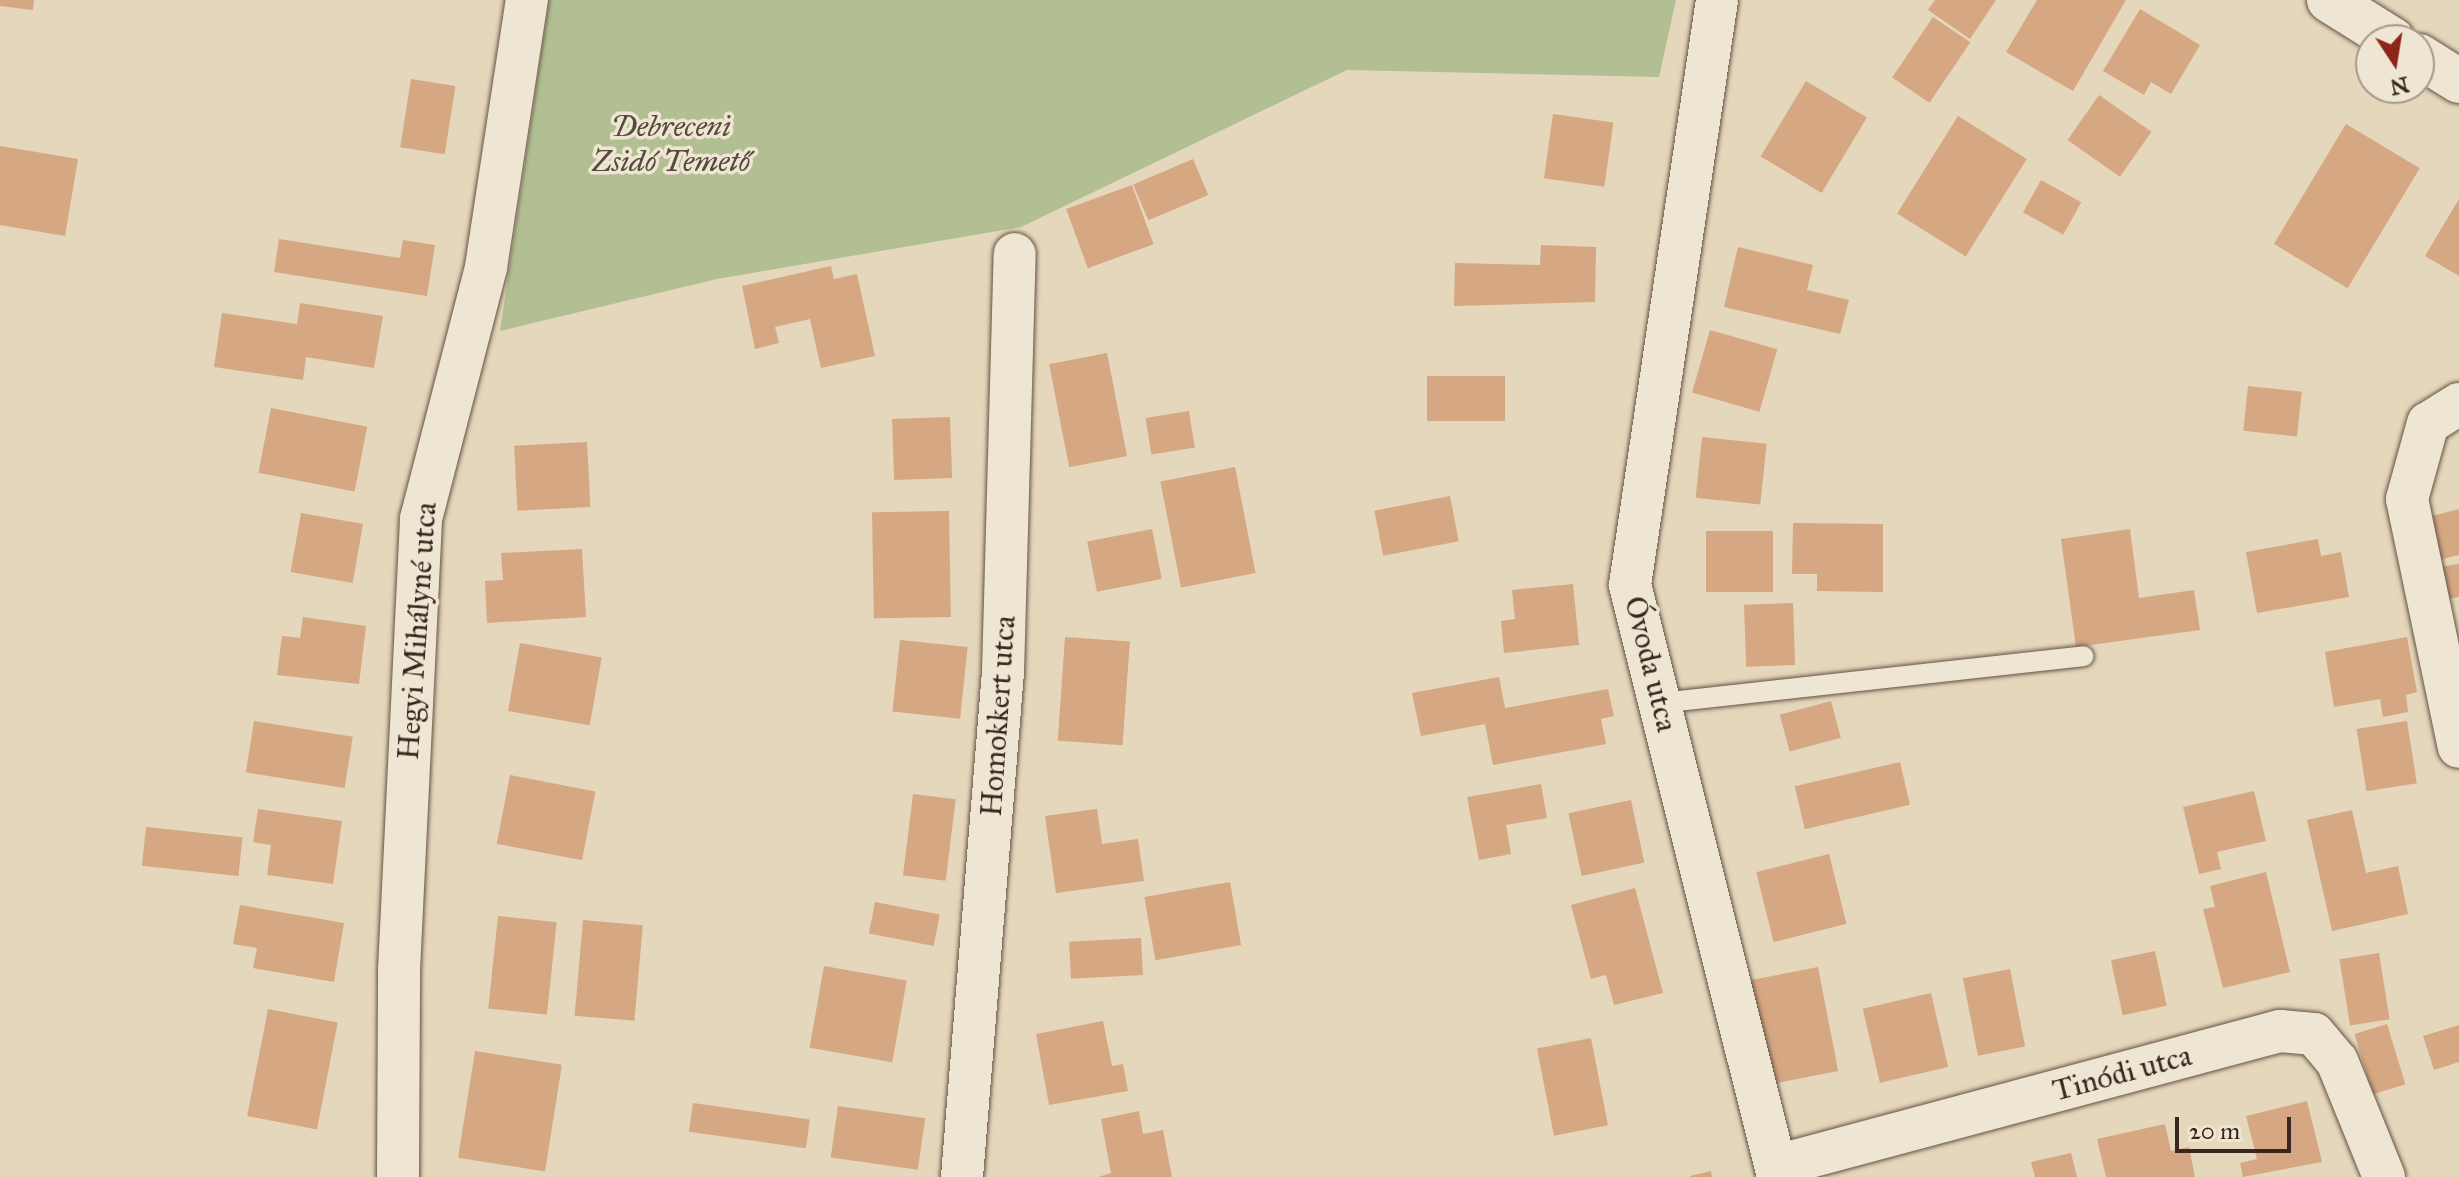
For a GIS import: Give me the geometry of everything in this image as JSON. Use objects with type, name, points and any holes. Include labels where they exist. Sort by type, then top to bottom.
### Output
[{"type":"street","name":"Hegyi Mihályné utca","points":[[398,1177],[399,970],[421,519],[486,267],[527,0]]},
{"type":"street","name":"Óvoda utca","points":[[1717,0],[1630,585],[1777,1172]]},
{"type":"street","points":[[2329,0],[2367,24]]},
{"type":"street","points":[[2435,66],[2459,81]]},
{"type":"street","name":"Homokkert utca","points":[[962,1177],[1003,672],[1015,254]]},
{"type":"street","points":[[2459,404],[2428,423],[2407,499],[2459,747]]},
{"type":"street","name":"Tinódi utca","points":[[1777,1172],[2280,1031],[2314,1034],[2337,1061],[2384,1177]]},
{"type":"lane","points":[[1660,703],[2083,656]]},
{"type":"green space","name":"Debreceni Zsidó Temető","points":[[549,0],[1676,0],[1659,77],[1347,70],[1021,227],[717,279],[500,331]]},
{"type":"building","points":[[0,0],[34,0],[33,10],[0,6]]},
{"type":"building","points":[[1935,0],[1996,0],[1970,39],[1928,10]]},
{"type":"building","points":[[2037,0],[2126,0],[2073,91],[2006,52]]},
{"type":"building","points":[[2140,9],[2200,45],[2171,94],[2151,82],[2144,95],[2103,71]]},
{"type":"building","points":[[1933,17],[1970,42],[1929,103],[1892,78]]},
{"type":"building","points":[[411,79],[455,86],[445,154],[400,147]]},
{"type":"building","points":[[1806,81],[1867,118],[1822,193],[1761,156]]},
{"type":"building","points":[[2099,95],[2151,132],[2120,177],[2067,140]]},
{"type":"building","points":[[1553,114],[1613,122],[1604,187],[1544,178]]},
{"type":"building","points":[[1958,116],[2027,159],[1966,256],[1897,214]]},
{"type":"building","points":[[2346,124],[2420,168],[2348,288],[2274,244]]},
{"type":"building","points":[[0,146],[78,159],[65,236],[0,225]]},
{"type":"building","points":[[1193,159],[1208,195],[1148,220],[1133,184]]},
{"type":"building","points":[[2041,180],[2081,202],[2063,235],[2023,212]]},
{"type":"building","points":[[1132,185],[1154,244],[1088,268],[1066,209]]},
{"type":"building","points":[[2459,199],[2459,276],[2425,256]]},
{"type":"building","points":[[279,239],[400,258],[403,240],[435,245],[427,296],[274,272]]},
{"type":"building","points":[[1541,245],[1596,247],[1595,302],[1454,306],[1455,263],[1540,265]]},
{"type":"building","points":[[1738,247],[1813,265],[1807,290],[1849,300],[1840,334],[1724,307]]},
{"type":"building","points":[[831,266],[834,279],[857,274],[875,356],[821,368],[810,319],[775,327],[779,343],[755,349],[742,286]]},
{"type":"building","points":[[300,303],[383,316],[374,368],[306,357],[303,380],[214,367],[222,313],[297,324]]},
{"type":"building","points":[[1710,330],[1777,349],[1759,412],[1692,392]]},
{"type":"building","points":[[1107,353],[1127,456],[1069,467],[1049,364]]},
{"type":"building","points":[[1427,376],[1505,376],[1505,421],[1427,421]]},
{"type":"building","points":[[2248,386],[2302,392],[2297,436],[2243,431]]},
{"type":"building","points":[[271,408],[367,427],[355,491],[258,473]]},
{"type":"building","points":[[1189,411],[1195,448],[1151,454],[1146,418]]},
{"type":"building","points":[[950,417],[952,478],[894,480],[892,419]]},
{"type":"building","points":[[1702,437],[1767,444],[1760,504],[1696,498]]},
{"type":"building","points":[[587,442],[590,507],[518,511],[514,446]]},
{"type":"building","points":[[1235,467],[1256,573],[1181,588],[1160,482]]},
{"type":"building","points":[[1450,496],[1459,541],[1383,556],[1374,511]]},
{"type":"building","points":[[2459,509],[2459,555],[2420,564],[2409,522]]},
{"type":"building","points":[[949,511],[951,617],[874,618],[872,512]]},
{"type":"building","points":[[301,513],[363,524],[353,583],[291,572]]},
{"type":"building","points":[[1793,523],[1883,524],[1883,592],[1817,591],[1817,574],[1792,574]]},
{"type":"building","points":[[1152,529],[1162,579],[1097,592],[1087,542]]},
{"type":"building","points":[[2130,529],[2139,598],[2194,590],[2200,630],[2076,647],[2061,539]]},
{"type":"building","points":[[1706,531],[1773,531],[1773,592],[1706,592]]},
{"type":"building","points":[[2318,539],[2321,556],[2341,552],[2349,597],[2257,613],[2246,552]]},
{"type":"building","points":[[582,549],[586,617],[487,623],[485,581],[503,580],[501,553]]},
{"type":"building","points":[[2459,564],[2459,597],[2429,602],[2424,569]]},
{"type":"building","points":[[1573,584],[1579,645],[1504,653],[1501,621],[1515,619],[1512,590]]},
{"type":"building","points":[[1793,603],[1795,665],[1746,667],[1744,605]]},
{"type":"building","points":[[303,617],[366,626],[359,684],[277,675],[282,636],[300,638]]},
{"type":"building","points":[[1065,637],[1130,642],[1123,745],[1058,741]]},
{"type":"building","points":[[2407,637],[2417,692],[2406,695],[2408,712],[2383,717],[2380,699],[2334,707],[2325,652]]},
{"type":"building","points":[[900,640],[968,647],[960,719],[892,712]]},
{"type":"building","points":[[520,643],[602,657],[590,725],[508,711]]},
{"type":"building","points":[[1499,677],[1505,708],[1608,689],[1614,716],[1601,719],[1606,744],[1493,765],[1485,724],[1421,736],[1412,693]]},
{"type":"building","points":[[1831,701],[1841,738],[1790,751],[1780,715]]},
{"type":"building","points":[[254,721],[353,737],[345,788],[246,772]]},
{"type":"building","points":[[2407,721],[2417,783],[2366,791],[2357,729]]},
{"type":"building","points":[[1900,762],[1910,805],[1805,829],[1795,786]]},
{"type":"building","points":[[510,775],[595,792],[582,860],[497,844]]},
{"type":"building","points":[[1541,784],[1547,818],[1506,825],[1511,854],[1479,860],[1467,797]]},
{"type":"building","points":[[2254,791],[2266,841],[2217,852],[2221,869],[2199,874],[2183,807]]},
{"type":"building","points":[[913,794],[956,799],[946,881],[903,875]]},
{"type":"building","points":[[1631,800],[1644,863],[1582,876],[1568,813]]},
{"type":"building","points":[[258,809],[342,821],[333,884],[267,875],[271,845],[253,842]]},
{"type":"building","points":[[1097,809],[1102,844],[1138,839],[1144,881],[1056,893],[1045,816]]},
{"type":"building","points":[[2352,810],[2366,873],[2398,866],[2408,914],[2332,931],[2307,820]]},
{"type":"building","points":[[146,827],[242,837],[238,876],[142,866]]},
{"type":"building","points":[[1829,854],[1846,924],[1774,942],[1756,872]]},
{"type":"building","points":[[2266,872],[2290,972],[2223,988],[2203,909],[2215,907],[2210,886]]},
{"type":"building","points":[[1230,882],[1241,945],[1155,960],[1144,897]]},
{"type":"building","points":[[1635,888],[1663,993],[1614,1005],[1606,975],[1591,979],[1571,905]]},
{"type":"building","points":[[875,902],[940,915],[934,946],[869,933]]},
{"type":"building","points":[[240,905],[344,923],[334,982],[253,968],[257,948],[233,944]]},
{"type":"building","points":[[498,916],[557,922],[547,1015],[488,1008]]},
{"type":"building","points":[[583,920],[643,925],[634,1021],[575,1016]]},
{"type":"building","points":[[1141,938],[1143,975],[1071,979],[1069,942]]},
{"type":"building","points":[[2155,951],[2167,1006],[2123,1015],[2111,960]]},
{"type":"building","points":[[2379,953],[2389,1019],[2350,1025],[2339,959]]},
{"type":"building","points":[[824,966],[907,981],[892,1062],[810,1048]]},
{"type":"building","points":[[1818,967],[1838,1071],[1767,1085],[1746,981]]},
{"type":"building","points":[[2010,969],[2025,1047],[1978,1056],[1963,978]]},
{"type":"building","points":[[1931,993],[1948,1067],[1880,1083],[1863,1009]]},
{"type":"building","points":[[268,1009],[338,1023],[317,1130],[247,1116]]},
{"type":"building","points":[[1103,1021],[1112,1066],[1123,1064],[1128,1091],[1049,1105],[1036,1034]]},
{"type":"building","points":[[2387,1024],[2405,1084],[2373,1094],[2354,1034]]},
{"type":"building","points":[[2459,1025],[2459,1062],[2434,1070],[2423,1036]]},
{"type":"building","points":[[1591,1038],[1608,1125],[1554,1136],[1537,1048]]},
{"type":"building","points":[[475,1051],[562,1065],[545,1171],[458,1158]]},
{"type":"building","points":[[2307,1101],[2322,1162],[2243,1177],[2240,1163],[2257,1159],[2246,1116]]},
{"type":"building","points":[[693,1103],[810,1119],[806,1148],[689,1132]]},
{"type":"building","points":[[838,1106],[925,1118],[918,1170],[831,1157]]},
{"type":"building","points":[[1139,1111],[1143,1134],[1163,1130],[1172,1177],[1098,1177],[1111,1173],[1101,1119]]},
{"type":"building","points":[[2165,1124],[2171,1151],[2189,1147],[2195,1177],[2106,1177],[2097,1139]]},
{"type":"building","points":[[2071,1153],[2077,1177],[2035,1177],[2031,1162]]},
{"type":"building","points":[[1711,1171],[1712,1177],[1690,1177],[1690,1176]]}]
